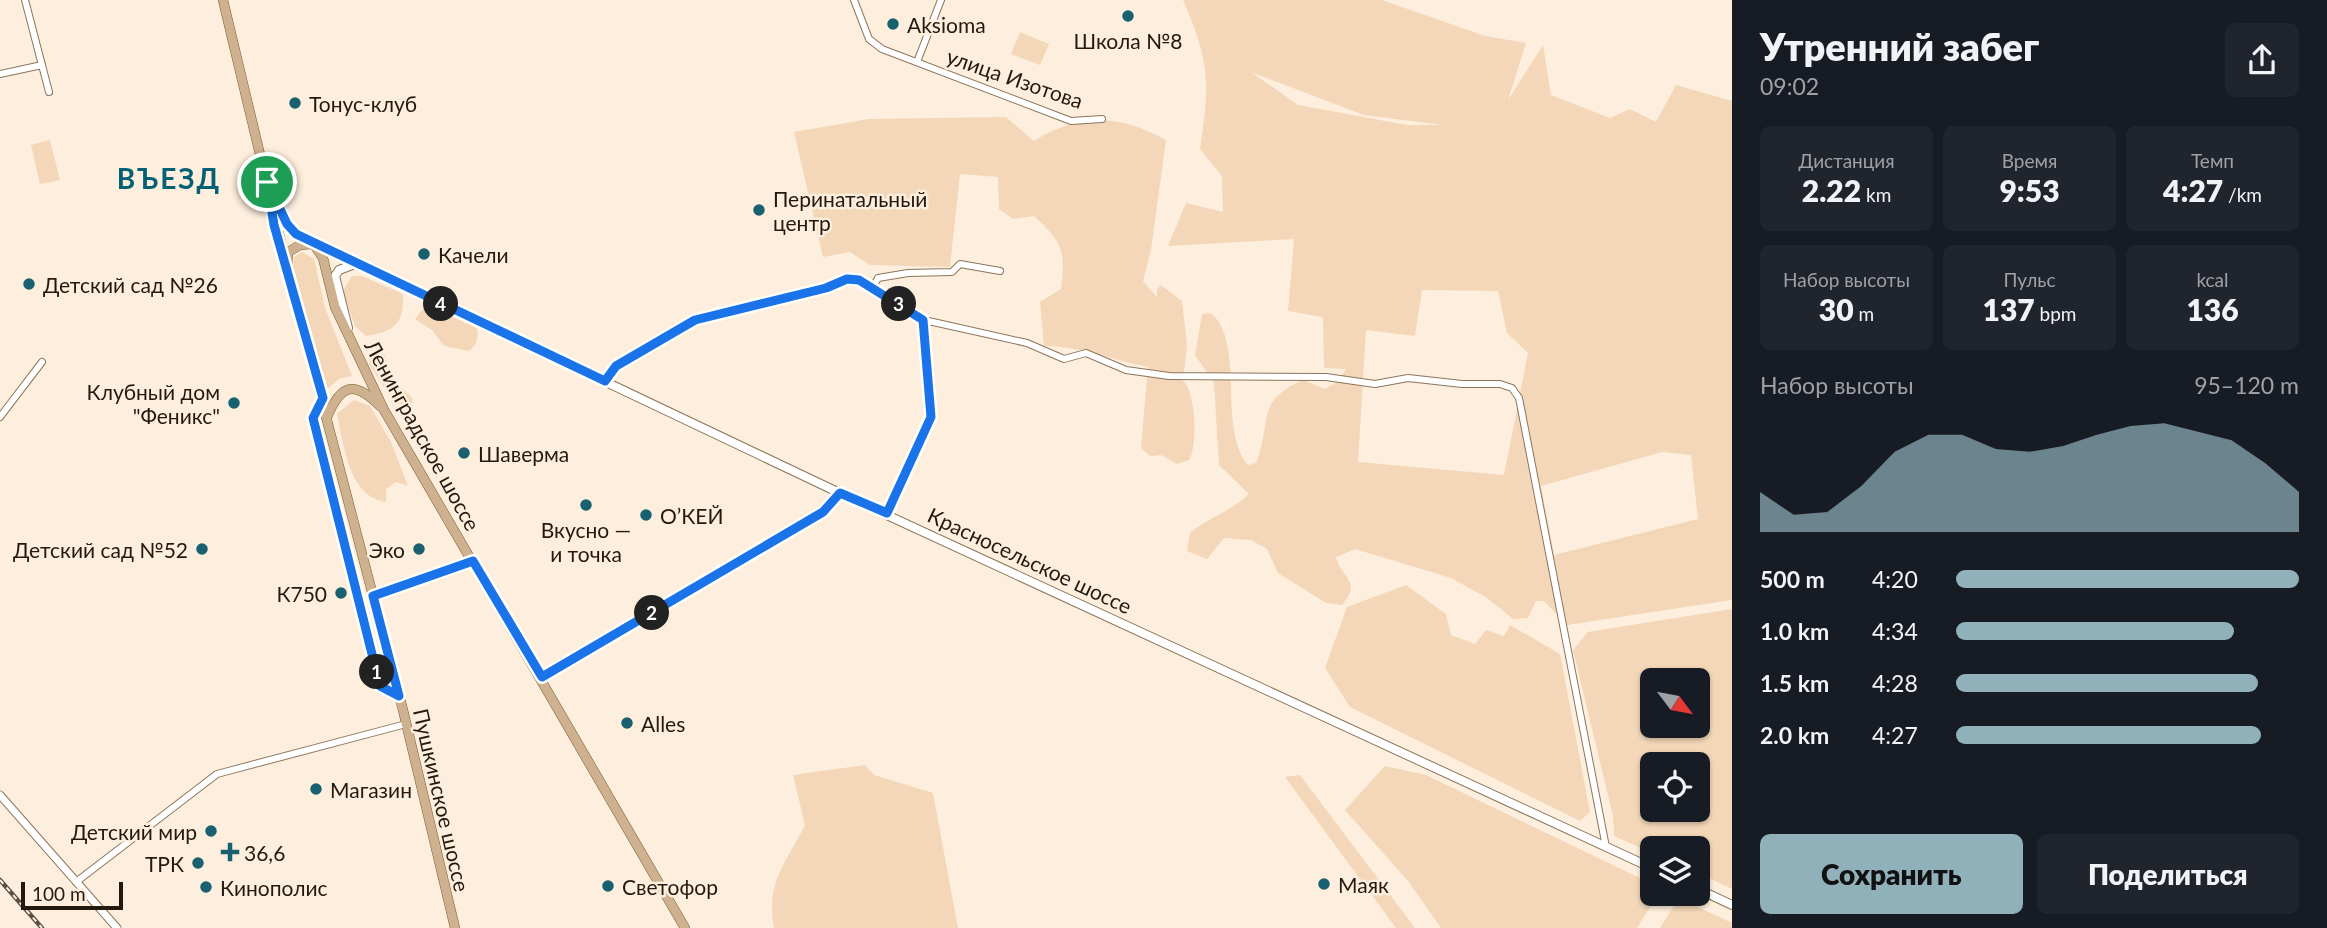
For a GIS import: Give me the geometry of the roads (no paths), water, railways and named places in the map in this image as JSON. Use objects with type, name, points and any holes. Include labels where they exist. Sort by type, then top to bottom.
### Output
[{"type":"main road","points":[[223,0],[267,182],[290,229],[313,243]]},
{"type":"main road","name":"Пушкинское шоссе","points":[[267,182],[274,225],[323,398],[407,724],[455,928]]},
{"type":"main road","points":[[288,271],[288,252],[300,245],[313,243]]},
{"type":"main road","name":"Красносельское шоссе","points":[[313,243],[840,493],[1640,863]]},
{"type":"main road","name":"Ленинградское шоссе","points":[[313,243],[323,258],[335,307],[384,410],[542,677],[685,928]]},
{"type":"main road","points":[[354,347],[335,276],[339,270],[356,264]]},
{"type":"main road","points":[[327,417],[343,390],[352,388],[360,389],[384,410]]},
{"type":"main road","points":[[1710,895],[1732,905]]},
{"type":"street","points":[[25,0],[49,92]]},
{"type":"street","name":"улица Изотова","points":[[854,0],[869,39],[882,49],[1071,121],[1102,120]]},
{"type":"street","name":"улица Изотова","points":[[918,61],[941,0]]},
{"type":"street","points":[[0,74],[42,65]]},
{"type":"street","points":[[873,287],[878,278],[908,273],[952,272],[960,264],[1000,271]]},
{"type":"street","points":[[605,381],[616,366],[695,320],[826,288],[847,279],[873,287],[923,320],[1027,344],[1064,359],[1086,353],[1126,370],[1170,376],[1326,377],[1375,384],[1408,378],[1462,384],[1500,384],[1512,388],[1518,398],[1606,847]]},
{"type":"street","points":[[887,513],[931,417],[923,320]]},
{"type":"street","points":[[0,416],[42,362]]},
{"type":"street","points":[[323,398],[313,418],[380,686],[399,696]]},
{"type":"street","points":[[542,677],[823,512],[840,493]]},
{"type":"street","points":[[373,596],[473,561]]},
{"type":"street","points":[[76,882],[217,774],[407,724]]},
{"type":"street","points":[[0,795],[117,928]]},
{"type":"railway","points":[[0,880],[42,928]]},
{"type":"place","name":"Школа №8","points":[[1128,16]]},
{"type":"place","name":"Aksioma","points":[[893,24]]},
{"type":"place","name":"Тонус-клуб","points":[[295,103]]},
{"type":"place","name":"Перинатальный центр","points":[[759,210]]},
{"type":"place","name":"Качели","points":[[424,254]]},
{"type":"place","name":"Детский сад №26","points":[[29,284]]},
{"type":"place","name":"Клубный дом \"Феникс\"","points":[[234,403]]},
{"type":"place","name":"Шаверма","points":[[464,453]]},
{"type":"place","name":"Вкусно — и точка","points":[[586,505]]},
{"type":"place","name":"О’КЕЙ","points":[[646,515]]},
{"type":"place","name":"Детский сад №52","points":[[202,549]]},
{"type":"place","name":"Эко","points":[[419,549]]},
{"type":"place","name":"К750","points":[[341,593]]},
{"type":"place","name":"Alles","points":[[627,723]]},
{"type":"place","name":"Магазин","points":[[316,789]]},
{"type":"place","name":"Детский мир","points":[[211,831]]},
{"type":"place","name":"36,6","points":[[230,852]]},
{"type":"place","name":"ТРК","points":[[198,863]]},
{"type":"place","name":"Маяк","points":[[1324,884]]},
{"type":"place","name":"Светофор","points":[[608,886]]},
{"type":"place","name":"Кинополис","points":[[206,887]]},
{"type":"district","name":"ВЪЕЗД","points":[[169,178]]}]
